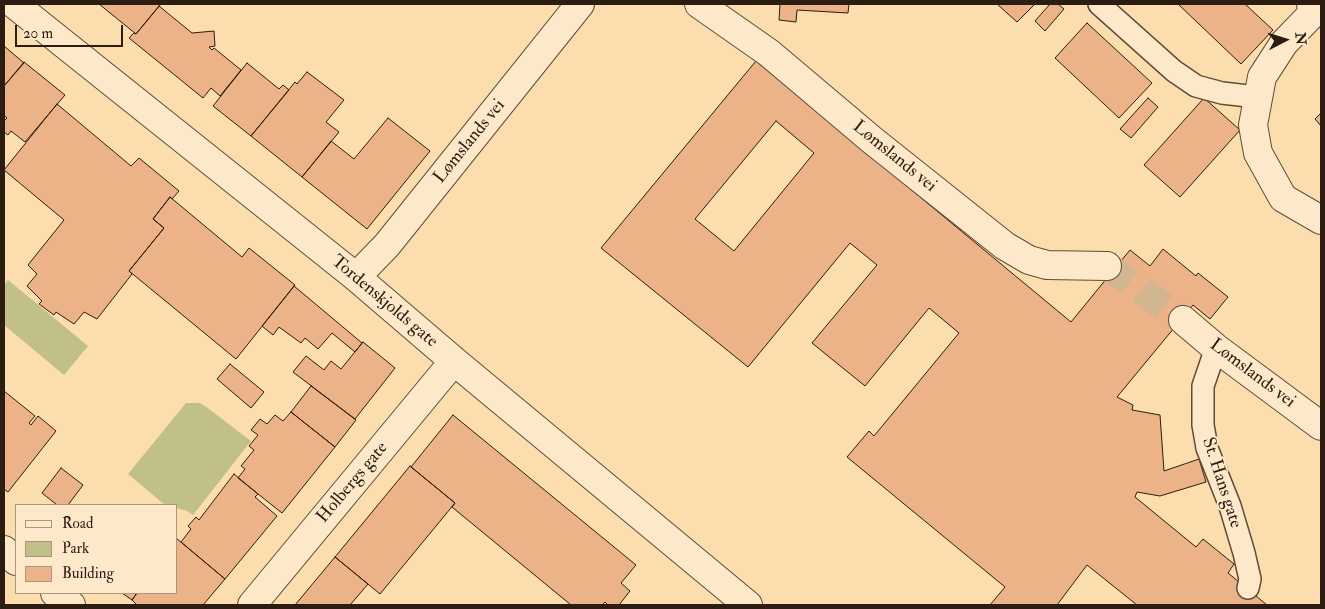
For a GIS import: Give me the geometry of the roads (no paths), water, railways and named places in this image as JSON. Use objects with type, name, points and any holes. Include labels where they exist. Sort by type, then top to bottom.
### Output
[{"type":"street","name":"Tordenskjolds gate","points":[[14,4],[356,277],[454,361],[748,605]]},
{"type":"street","name":"Lømslands vei","points":[[356,277],[387,245],[580,4]]},
{"type":"street","name":"Lømslands vei","points":[[699,4],[769,53],[872,140],[1005,246],[1029,260],[1047,265],[1107,266]]},
{"type":"street","points":[[1316,10],[1284,43],[1262,77],[1253,125],[1258,153],[1283,198],[1321,220]]},
{"type":"street","name":"Lømslands vei","points":[[1183,320],[1216,348],[1321,426]]},
{"type":"street","name":"Holbergs gate","points":[[252,605],[454,361]]},
{"type":"street","points":[[4,550],[15,559]]},
{"type":"street","points":[[56,594],[71,605]]},
{"type":"lane","points":[[1099,4],[1174,71],[1196,86],[1222,93],[1257,97]]},
{"type":"lane","name":"St. Hans gate","points":[[1216,348],[1203,386],[1203,425],[1207,448],[1244,553],[1250,579],[1248,588]]},
{"type":"tunnel","points":[[1107,266],[1183,320]]}]
